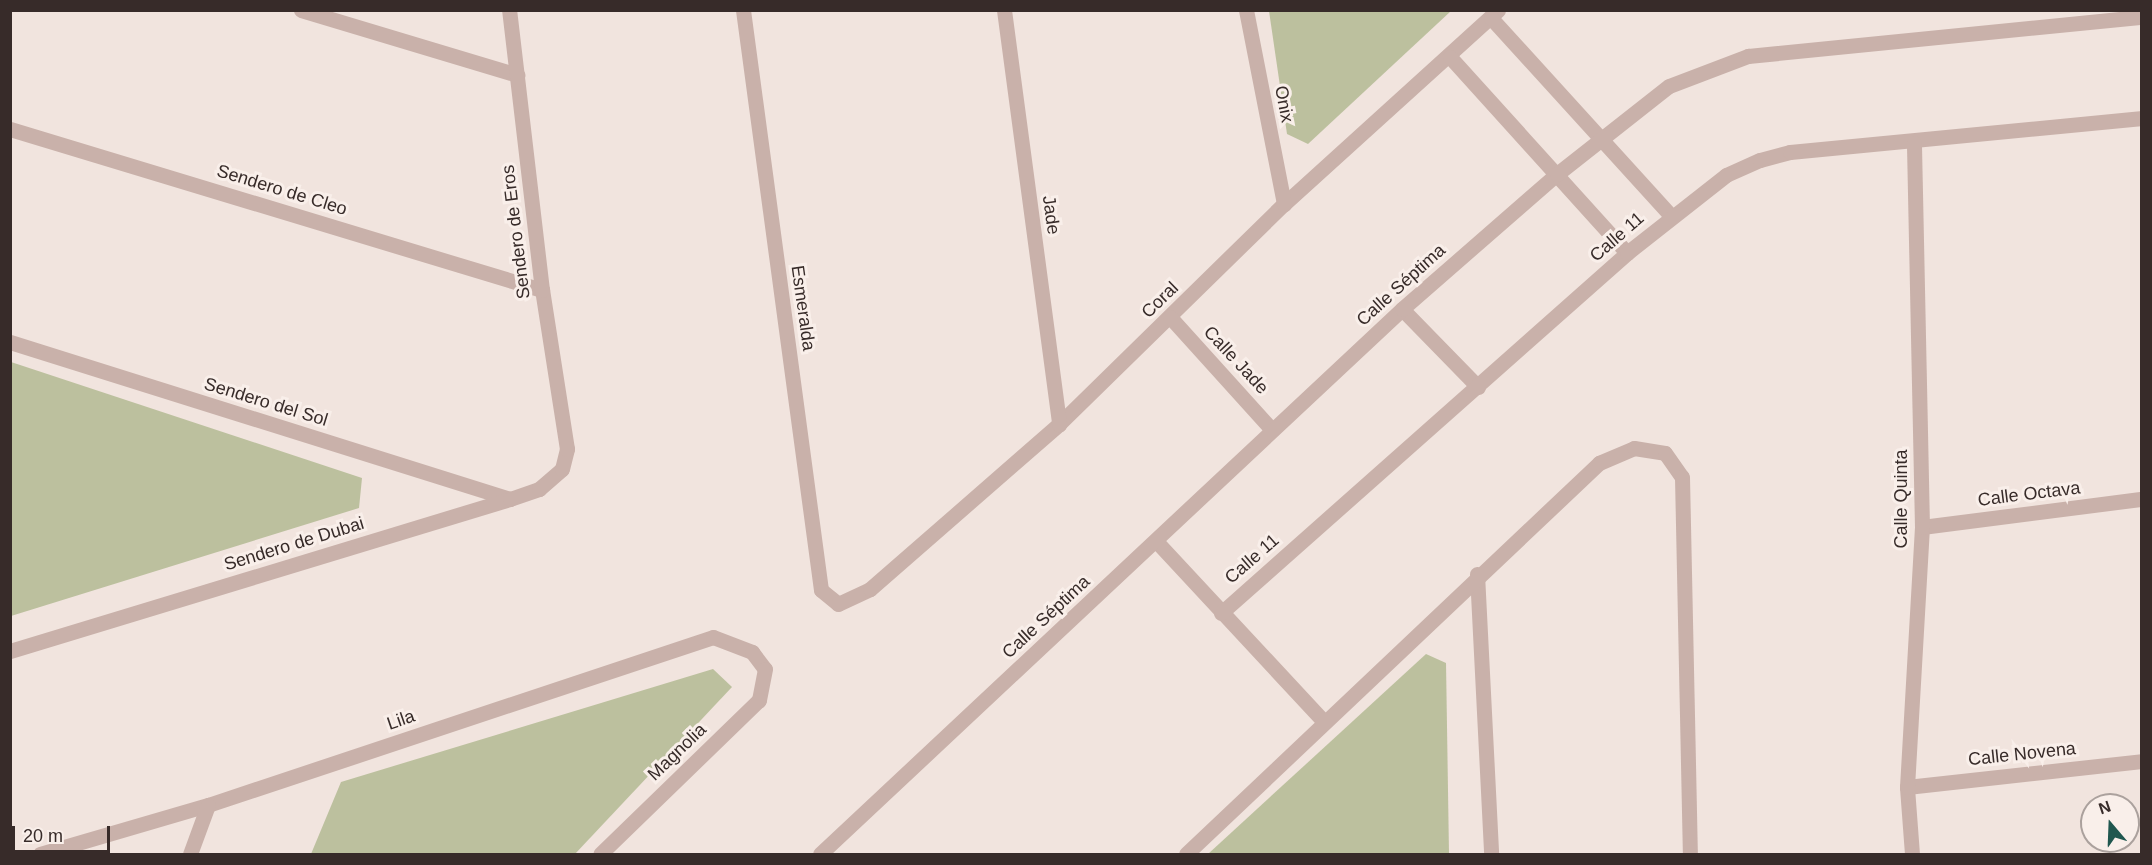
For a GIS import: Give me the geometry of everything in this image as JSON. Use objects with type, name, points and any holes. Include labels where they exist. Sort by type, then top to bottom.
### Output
[{"type":"street","points":[[301,10],[517,75]]},
{"type":"street","name":"Sendero de Eros","points":[[509,10],[542,290],[567,449]]},
{"type":"street","name":"Esmeralda","points":[[743,10],[821,590],[837,604]]},
{"type":"street","name":"Jade","points":[[1004,10],[1059,424]]},
{"type":"street","name":"Onix","points":[[1246,10],[1284,204]]},
{"type":"street","points":[[1495,14],[1600,138],[1671,216]]},
{"type":"street","name":"Coral","points":[[837,604],[870,589],[1059,424],[1284,204],[1450,57],[1495,14]]},
{"type":"street","name":"Calle Séptima","points":[[820,855],[1402,309],[1600,138],[1669,86],[1748,56],[2142,17]]},
{"type":"street","points":[[1450,57],[1627,253]]},
{"type":"street","name":"Calle 11","points":[[1221,613],[1627,253],[1671,216],[1726,175],[1760,160],[1790,152],[1914,143],[2142,118]]},
{"type":"street","name":"Sendero de Cleo","points":[[10,129],[542,290]]},
{"type":"street","name":"Calle Quinta","points":[[1912,855],[1907,787],[1922,527],[1914,143]]},
{"type":"street","points":[[1402,309],[1478,387]]},
{"type":"street","name":"Calle Jade","points":[[1170,317],[1272,430]]},
{"type":"street","name":"Sendero del Sol","points":[[10,342],[510,499]]},
{"type":"street","points":[[1186,855],[1477,574],[1599,463],[1615,454],[1634,448],[1653,449],[1674,462],[1682,477],[1690,855]]},
{"type":"street","name":"Sendero de Dubai","points":[[10,651],[510,499],[552,482],[562,470],[567,449]]},
{"type":"street","name":"Calle Octava","points":[[1922,527],[2142,499]]},
{"type":"street","points":[[1156,541],[1323,721]]},
{"type":"street","points":[[1477,574],[1491,855]]},
{"type":"street","name":"Lila","points":[[40,855],[208,805],[713,637],[752,652],[765,669]]},
{"type":"street","name":"Magnolia","points":[[600,855],[759,700],[765,669]]},
{"type":"street","name":"Calle Novena","points":[[1907,787],[2142,761]]},
{"type":"street","points":[[190,855],[208,805]]},
{"type":"green space","points":[[1269,10],[1451,11],[1308,144],[1287,134]]},
{"type":"green space","points":[[11,362],[362,478],[359,508],[11,616]]},
{"type":"green space","points":[[1426,654],[1446,663],[1449,854],[1208,854]]},
{"type":"green space","points":[[713,669],[732,687],[575,854],[311,854],[341,782]]}]
